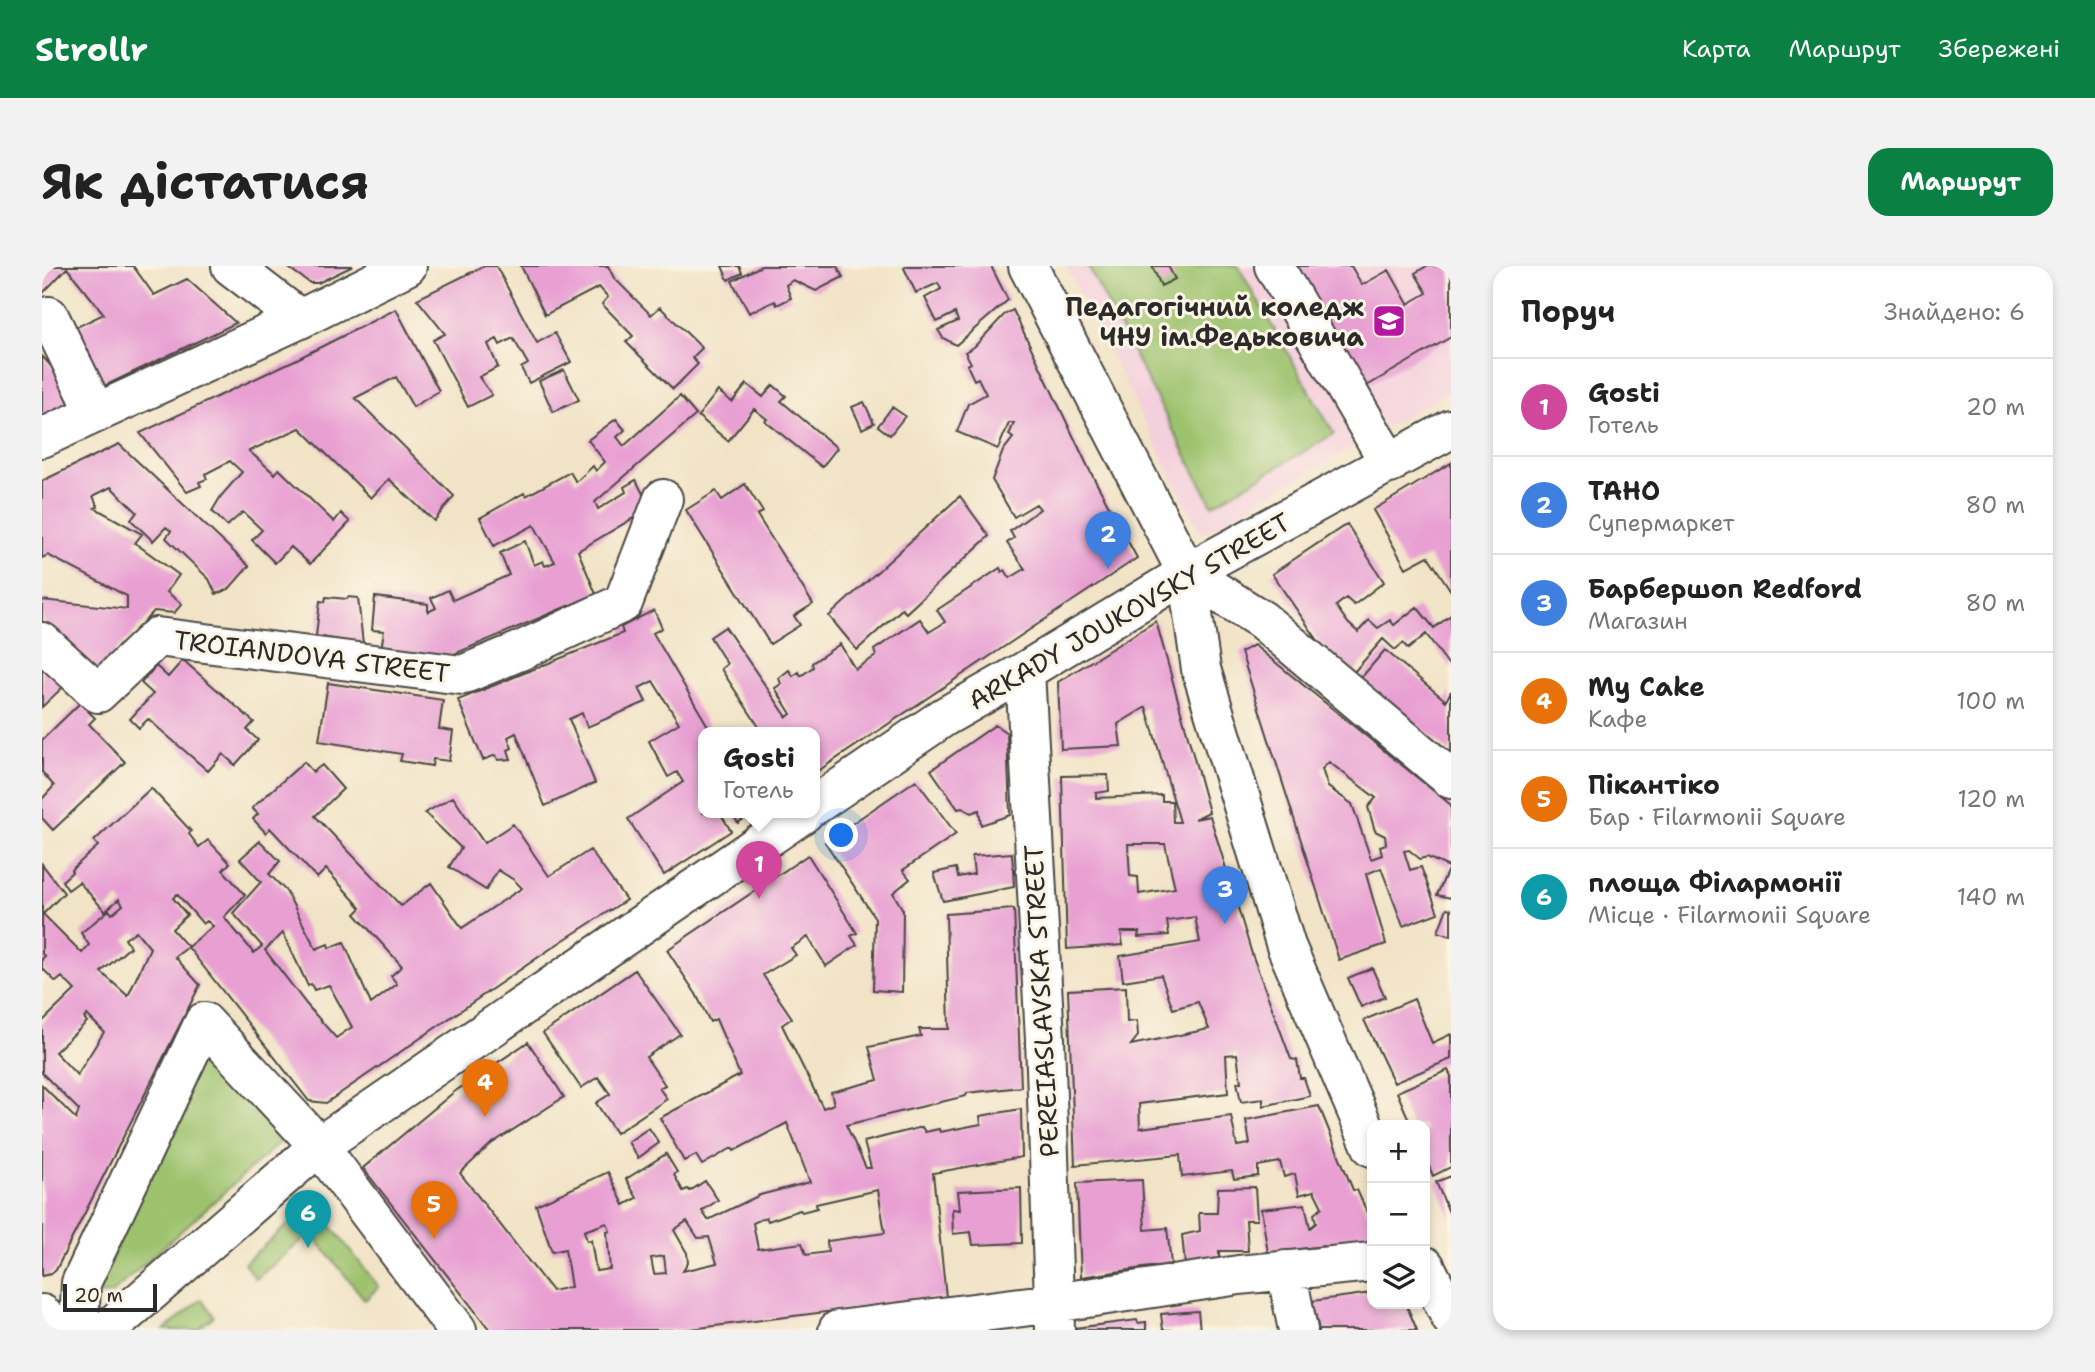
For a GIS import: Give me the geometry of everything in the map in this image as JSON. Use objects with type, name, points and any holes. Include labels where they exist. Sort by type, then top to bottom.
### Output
[{"type":"street","points":[[231,266],[300,319]]},
{"type":"street","points":[[42,438],[300,319],[407,266]]},
{"type":"street","points":[[1028,266],[1186,573],[1201,669],[1286,946],[1367,1135]]},
{"type":"street","points":[[1274,266],[1390,464]]},
{"type":"street","points":[[49,316],[96,413]]},
{"type":"street","name":"ARKADY JOUKOVSKY STREET","points":[[820,803],[944,717],[1186,573],[1451,429]]},
{"type":"street","name":"TROIANDOVA STREET","points":[[42,642],[98,693],[157,637],[462,675],[623,603],[663,499]]},
{"type":"street","points":[[1186,573],[1262,620],[1451,779]]},
{"type":"street","name":"PEREIASLAVSKA STREET","points":[[1025,671],[1045,1038],[1054,1317]]},
{"type":"street","points":[[107,1330],[319,1146],[797,818]]},
{"type":"street","points":[[79,1330],[81,1283],[204,1022],[319,1146],[457,1330]]},
{"type":"street","points":[[838,1330],[1054,1317],[1239,1275],[1367,1262]]},
{"type":"street","points":[[1286,1270],[1298,1330]]},
{"type":"street","points":[[1430,1276],[1451,1318]]},
{"type":"street","points":[[42,1314],[58,1330]]},
{"type":"shaded area","points":[[1066,266],[1451,266],[1451,390],[1201,534]]},
{"type":"green space","points":[[1088,266],[1238,266],[1334,434],[1212,505]]},
{"type":"green space","points":[[208,1033],[298,1126],[111,1294],[102,1295],[97,1292]]},
{"type":"green space","points":[[307,1208],[320,1212],[379,1287],[365,1300],[311,1233],[256,1279],[244,1263]]},
{"type":"green space","points":[[202,1299],[214,1316],[197,1330],[164,1330]]},
{"type":"building","points":[[42,266],[133,266],[154,295],[187,279],[236,323],[94,391],[64,333],[104,314],[67,268],[42,294]]},
{"type":"building","points":[[286,266],[353,266],[318,283],[310,283]]},
{"type":"building","points":[[484,266],[496,266],[537,343],[555,333],[571,362],[529,383],[521,368],[528,364],[513,338],[500,345],[497,339],[488,344],[498,367],[479,377],[492,395],[468,407],[433,340],[445,334],[417,299]]},
{"type":"building","points":[[521,266],[608,266],[614,278],[651,315],[660,307],[702,348],[692,358],[698,364],[673,389],[626,342],[633,336],[602,304],[608,297],[599,287],[545,315]]},
{"type":"building","points":[[722,266],[739,266],[742,273],[728,280]]},
{"type":"building","points":[[761,266],[837,266],[843,277],[816,291],[793,280],[786,285],[791,298],[777,305],[775,301],[749,313],[732,281]]},
{"type":"building","points":[[991,266],[1008,300],[956,345],[943,338],[938,330],[958,321],[955,313],[937,322],[925,298],[941,289],[938,283],[916,293],[904,268]]},
{"type":"building","points":[[1152,266],[1168,266],[1175,279],[1161,286]]},
{"type":"building","name":"Педагогічний коледж ЧНУ ім.Федьковича","points":[[1295,266],[1351,266],[1362,285],[1389,270],[1408,304],[1427,293],[1415,273],[1427,266],[1451,266],[1451,337],[1365,387]]},
{"type":"building","points":[[396,309],[439,391],[413,407],[396,377],[355,398],[454,496],[434,521],[389,479],[371,498],[300,428],[249,451],[275,474],[279,469],[334,522],[341,513],[350,522],[310,564],[291,547],[275,563],[252,540],[262,530],[243,512],[227,526],[212,511],[242,472],[230,461],[205,474],[207,479],[199,482],[201,486],[187,492],[140,433],[297,359]]},
{"type":"building","points":[[1013,310],[1090,471],[1137,558],[820,770],[820,727],[759,727],[721,669],[727,664],[710,637],[725,627],[787,717],[791,714],[775,688],[781,684],[779,678],[789,670],[793,676],[799,672],[801,676],[813,667],[812,663],[840,644],[855,669],[876,656],[874,650],[920,619],[929,632],[945,622],[937,610],[1000,568],[1002,572],[1005,570],[1010,578],[1025,569],[1007,543],[1014,538],[1010,531],[1040,509],[1036,504],[1014,517],[992,480],[1003,451],[1013,438],[1009,435],[1014,423],[1009,423],[998,449],[957,432],[968,404],[986,394],[978,378],[974,380],[967,365],[971,363],[965,352],[974,347],[1004,315]]},
{"type":"building","points":[[42,356],[81,399],[42,417]]},
{"type":"building","points":[[564,370],[579,400],[553,412],[539,381]]},
{"type":"building","points":[[747,384],[763,397],[773,385],[786,396],[781,401],[837,448],[822,467],[754,409],[728,441],[698,416],[718,391],[732,402]]},
{"type":"building","points":[[680,396],[696,415],[595,502],[598,509],[626,492],[624,487],[636,480],[650,508],[578,551],[596,594],[447,657],[381,649],[384,631],[372,630],[375,597],[428,604],[428,612],[436,608],[431,598],[448,590],[453,600],[509,575],[500,553],[525,541],[534,565],[543,561],[545,566],[555,562],[534,525],[494,546],[480,518],[524,493],[526,496],[570,472],[576,482],[593,466],[596,471],[605,462],[588,440],[616,419],[625,430],[617,437],[624,446]]},
{"type":"building","points":[[864,402],[874,423],[862,429],[852,407]]},
{"type":"building","points":[[892,407],[905,416],[890,435],[878,426]]},
{"type":"building","points":[[119,444],[249,566],[229,589],[216,594],[209,579],[166,538],[171,531],[166,527],[153,541],[131,520],[137,512],[111,487],[93,496],[98,507],[95,508],[142,534],[135,543],[179,575],[167,592],[182,604],[174,613],[154,611],[96,672],[42,623],[42,600],[127,609],[127,596],[48,555],[42,558],[42,481]]},
{"type":"building","points":[[1451,463],[1451,591],[1428,556],[1406,568],[1373,510]]},
{"type":"building","points":[[745,484],[763,512],[757,515],[813,604],[794,616],[800,625],[770,644],[686,510],[716,491],[722,500]]},
{"type":"building","points":[[960,496],[989,536],[906,613],[902,609],[857,650],[829,616]]},
{"type":"building","points":[[1347,524],[1384,582],[1354,605],[1346,598],[1336,606],[1348,623],[1358,632],[1369,620],[1378,628],[1390,620],[1394,625],[1417,607],[1434,628],[1451,615],[1451,668],[1426,634],[1408,649],[1403,643],[1395,650],[1383,639],[1354,672],[1319,642],[1272,574]]},
{"type":"building","points":[[326,597],[358,598],[363,644],[316,636],[320,601],[325,602]]},
{"type":"building","points":[[654,610],[662,628],[653,633],[708,727],[698,727],[698,818],[723,818],[731,831],[664,875],[628,819],[683,782],[677,772],[668,777],[649,741],[679,723],[653,681],[639,688],[646,702],[587,727],[582,713],[569,719],[595,783],[545,806],[516,733],[508,737],[512,748],[508,750],[511,759],[498,760],[496,755],[483,760],[458,700],[623,633],[621,627]]},
{"type":"building","points":[[1156,621],[1209,812],[1195,819],[1210,816],[1252,954],[1291,1059],[1297,1060],[1300,1078],[1304,1078],[1310,1096],[1263,1106],[1263,1099],[1241,1102],[1237,1082],[1241,1082],[1237,1054],[1226,1055],[1228,1093],[1139,1104],[1140,1128],[1231,1116],[1237,1146],[1250,1144],[1246,1120],[1319,1106],[1353,1190],[1357,1190],[1367,1212],[1367,1243],[1324,1251],[1323,1246],[1268,1253],[1261,1209],[1305,1204],[1310,1228],[1316,1223],[1314,1214],[1322,1207],[1314,1191],[1299,1195],[1295,1174],[1284,1177],[1280,1162],[1258,1166],[1258,1176],[1234,1179],[1232,1171],[1182,1177],[1180,1155],[1075,1165],[1068,990],[1126,987],[1127,1022],[1137,1021],[1138,1036],[1131,1045],[1209,1029],[1198,1002],[1173,1009],[1161,975],[1123,981],[1120,956],[1200,942],[1195,917],[1167,921],[1169,935],[1138,937],[1139,932],[1121,932],[1123,945],[1067,949],[1062,776],[1108,775],[1109,791],[1096,793],[1096,798],[1162,795],[1162,801],[1172,801],[1173,822],[1180,822],[1146,707],[1118,724],[1121,746],[1061,749],[1058,682]],"holes":[[[1128,844],[1165,844],[1175,888],[1139,894],[1138,877],[1130,876]]]},
{"type":"building","points":[[1254,645],[1451,805],[1451,898],[1437,895],[1449,867],[1427,857],[1420,859],[1409,850],[1404,851],[1410,870],[1421,867],[1438,913],[1403,926],[1381,868],[1366,874],[1386,944],[1339,960],[1241,652]],"holes":[[[1329,762],[1376,798],[1368,807],[1375,831],[1385,836],[1386,844],[1380,846],[1382,855],[1371,859],[1352,804],[1328,787],[1322,769]]]},
{"type":"building","points":[[1385,650],[1446,701],[1451,691],[1451,753],[1361,678]]},
{"type":"building","points":[[183,660],[254,722],[247,730],[258,740],[235,765],[223,754],[208,771],[148,719],[139,728],[130,719],[153,694],[141,683],[156,666],[168,677]]},
{"type":"building","points":[[42,664],[63,687],[42,707]]},
{"type":"building","points":[[328,683],[443,700],[439,729],[453,731],[449,761],[433,759],[432,766],[400,761],[402,754],[319,741]]},
{"type":"building","points":[[80,703],[95,718],[89,724],[125,762],[53,830],[42,818],[42,799],[54,786],[42,772],[42,740]]},
{"type":"building","points":[[995,725],[1007,733],[1010,815],[981,825],[979,810],[971,813],[962,808],[958,809],[931,770]]},
{"type":"building","points":[[304,762],[313,772],[322,765],[343,789],[315,816],[401,906],[431,883],[462,928],[522,888],[498,870],[486,890],[449,867],[461,848],[425,813],[453,797],[484,843],[513,824],[549,876],[590,850],[626,900],[326,1103],[309,1101],[188,947],[175,957],[200,985],[56,1270],[42,1276],[42,1085],[76,1119],[79,1110],[42,1073],[42,1022],[75,990],[62,977],[56,982],[42,968],[42,959],[45,956],[42,954],[42,864],[64,893],[43,914],[82,953],[89,945],[81,933],[109,910],[112,914],[123,905],[119,899],[105,911],[79,882],[68,890],[62,881],[98,846],[94,841],[151,788],[191,831],[189,834],[199,847],[208,840],[230,863],[223,870],[245,895],[224,917],[254,953],[262,946],[233,913],[261,882],[240,859],[260,841],[280,861],[269,874],[286,891],[316,949],[328,944],[329,948],[344,942],[371,1004],[397,984],[391,976],[402,966],[355,914],[361,908],[326,869],[317,878],[270,828],[266,833],[253,819],[258,814],[252,808]],"holes":[[[177,894],[203,924],[207,921],[213,926],[188,947],[172,929],[187,915],[173,898]],[[136,931],[150,948],[128,996],[101,972],[130,947],[125,939]],[[283,933],[308,986],[311,984],[314,990],[329,985],[352,1027],[336,1038],[265,950]],[[87,1015],[104,1032],[77,1075],[55,1052],[87,1022],[84,1018]]]},
{"type":"building","points":[[916,780],[956,834],[903,870],[910,879],[893,893],[903,910],[902,992],[873,990],[875,918],[825,842]]},
{"type":"building","points":[[1012,853],[1014,887],[943,901],[934,873],[956,868],[958,877],[974,874],[972,856]]},
{"type":"building","points":[[808,855],[857,933],[851,936],[857,945],[826,966],[808,937],[791,948],[796,955],[763,975],[792,1018],[782,1025],[823,1108],[834,1104],[831,1092],[878,1080],[869,1047],[921,1036],[919,1029],[949,1029],[946,914],[1014,909],[1021,1087],[967,1093],[966,1096],[846,1125],[866,1168],[871,1168],[864,1142],[922,1127],[925,1132],[939,1129],[940,1132],[981,1124],[980,1116],[1021,1109],[1022,1157],[933,1173],[946,1297],[683,1330],[490,1330],[363,1168],[454,1092],[528,1042],[564,1097],[491,1144],[460,1173],[552,1291],[571,1287],[565,1249],[552,1252],[536,1205],[608,1172],[624,1205],[637,1198],[626,1179],[666,1154],[677,1172],[674,1175],[683,1191],[690,1191],[705,1181],[718,1200],[702,1211],[708,1220],[760,1195],[810,1182],[787,1123],[702,1165],[696,1155],[684,1161],[660,1118],[740,1075],[716,1019],[710,1022],[696,994],[667,950]],"holes":[[[878,1190],[885,1233],[827,1241],[828,1252],[806,1255],[802,1243],[758,1249],[753,1223],[766,1217],[768,1221],[800,1210],[802,1212],[817,1208],[816,1204]],[[687,1221],[698,1238],[709,1237],[717,1263],[683,1271],[688,1263],[687,1253],[674,1230]],[[607,1223],[610,1231],[607,1232],[610,1269],[596,1271],[591,1240],[587,1241],[584,1231]],[[664,1256],[666,1273],[654,1274],[651,1258]]]},
{"type":"building","points":[[1447,908],[1451,909],[1451,936],[1438,932]]},
{"type":"building","points":[[1372,968],[1385,997],[1361,1007],[1348,978]]},
{"type":"building","points":[[635,970],[680,1034],[646,1057],[665,1085],[659,1088],[667,1099],[616,1133],[596,1103],[610,1094],[598,1077],[581,1088],[543,1033]]},
{"type":"building","points":[[1414,999],[1432,1043],[1451,1034],[1451,1059],[1394,1083],[1364,1020]]},
{"type":"building","points":[[1448,1070],[1451,1076],[1451,1167],[1433,1176],[1430,1169],[1430,1120],[1409,1120],[1397,1092]]},
{"type":"building","points":[[649,1128],[659,1143],[638,1158],[628,1142]]},
{"type":"building","points":[[1451,1176],[1451,1217],[1436,1182]]},
{"type":"building","points":[[1142,1180],[1145,1230],[1167,1228],[1171,1264],[1081,1277],[1077,1183]]},
{"type":"building","points":[[1255,1187],[1257,1220],[1246,1220],[1248,1251],[1219,1251],[1219,1261],[1185,1265],[1182,1235],[1200,1231],[1199,1213],[1217,1213],[1218,1188]]},
{"type":"building","points":[[1021,1188],[1022,1243],[973,1245],[971,1232],[953,1234],[952,1209],[960,1210],[958,1191]]},
{"type":"building","points":[[1367,1294],[1367,1309],[1408,1309],[1417,1330],[1319,1330],[1312,1301]]},
{"type":"building","points":[[1198,1311],[1200,1330],[1163,1330],[1161,1314]]},
{"type":"building","points":[[1137,1320],[1138,1323],[1146,1322],[1146,1330],[1075,1330],[1075,1328]]},
{"type":"place","name":"Педагогічний коледж ЧНУ ім.Федьковича","points":[[1389,321]]},
{"type":"place","name":"TAHO","points":[[1108,569]]},
{"type":"place","name":"Gosti","points":[[759,899]]},
{"type":"place","name":"Барбершоп Redford","points":[[1225,924]]},
{"type":"place","name":"My Cake","points":[[485,1117]]},
{"type":"place","name":"Пікантіко","points":[[434,1239]]},
{"type":"place","name":"площа Філармонії","points":[[308,1248]]}]
